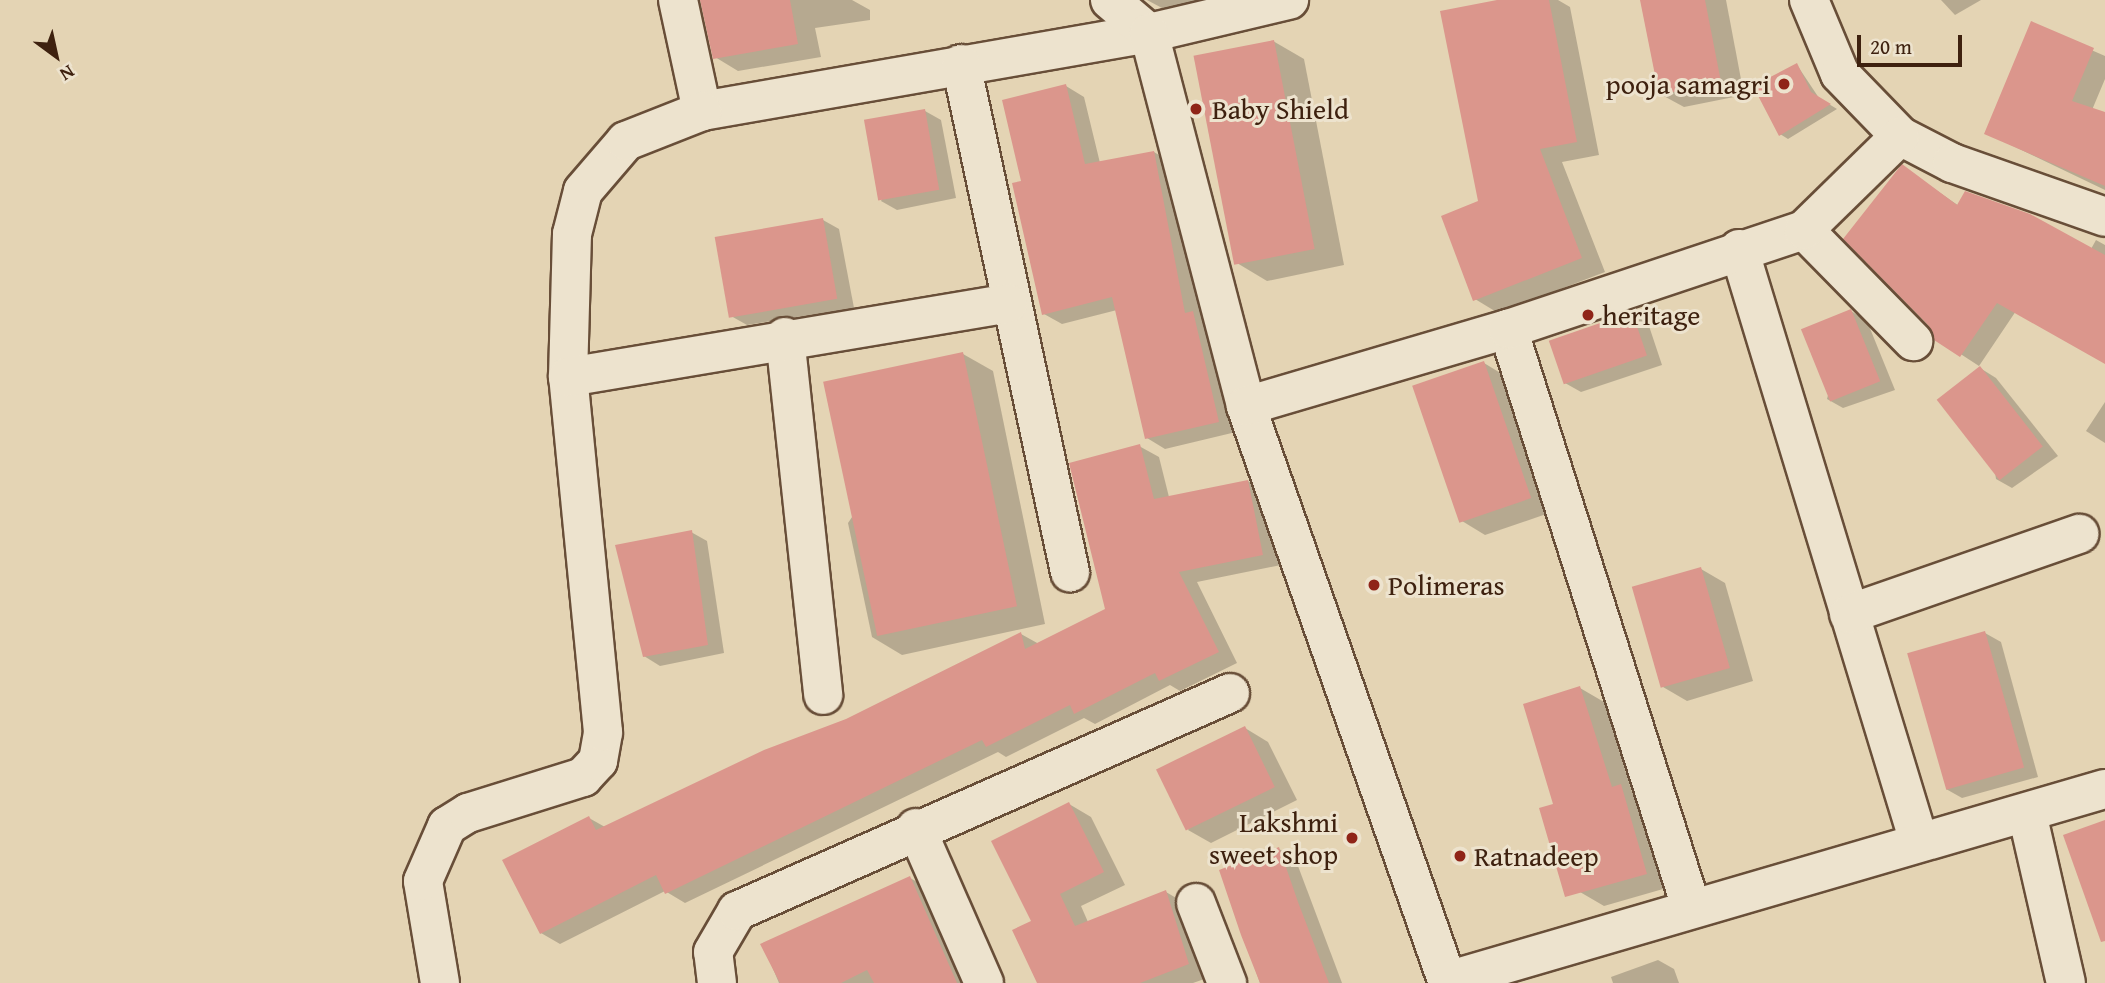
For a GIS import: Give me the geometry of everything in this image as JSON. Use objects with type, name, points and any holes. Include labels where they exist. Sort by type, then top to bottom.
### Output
[{"type":"street","points":[[678,0],[702,111]]},
{"type":"street","points":[[1110,0],[1149,33],[1246,406],[1447,982],[1691,907],[2105,789]]},
{"type":"street","points":[[440,983],[423,881],[447,826],[468,813],[583,777],[598,761],[603,732],[568,377],[572,234],[583,191],[626,141],[702,111],[1149,33],[1289,0]]},
{"type":"street","points":[[1809,0],[1840,74],[1900,136],[1952,163],[2105,217]]},
{"type":"street","points":[[961,64],[1008,303],[1070,572]]},
{"type":"street","points":[[1246,406],[1508,328],[1739,248],[1804,230],[1900,136]]},
{"type":"street","points":[[1804,230],[1913,341]]},
{"type":"street","points":[[1739,248],[1919,842]]},
{"type":"street","points":[[568,377],[785,337],[1008,303]]},
{"type":"street","points":[[1508,328],[1691,907]]},
{"type":"street","points":[[785,337],[823,695]]},
{"type":"street","points":[[1849,614],[2079,534]]},
{"type":"street","points":[[717,983],[713,952],[737,911],[916,828],[1230,693]]},
{"type":"street","points":[[2027,813],[2066,983]]},
{"type":"street","points":[[916,828],[984,983]]},
{"type":"street","points":[[1196,903],[1227,983]]},
{"type":"building","points":[[700,0],[790,0],[798,44],[713,59]]},
{"type":"building","points":[[1497,0],[1549,0],[1577,142],[1540,149],[1582,258],[1473,301],[1441,216],[1478,201],[1440,11]]},
{"type":"building","points":[[1640,0],[1705,0],[1721,82],[1659,95]]},
{"type":"building","points":[[2031,21],[2094,48],[2072,101],[2105,112],[2105,186],[1984,134]]},
{"type":"building","points":[[1274,40],[1315,249],[1234,265],[1194,56]]},
{"type":"building","points":[[1797,63],[1811,92],[1831,104],[1779,136],[1753,86]]},
{"type":"building","points":[[1066,84],[1085,164],[1154,151],[1185,313],[1193,311],[1219,422],[1145,439],[1112,297],[1042,315],[1012,183],[1021,181],[1002,100]]},
{"type":"building","points":[[925,109],[939,190],[878,201],[864,120]]},
{"type":"building","points":[[1902,164],[1957,205],[1965,191],[2030,214],[2105,255],[2105,364],[1997,303],[1960,357],[1934,340],[1929,326],[1843,239]]},
{"type":"building","points":[[823,218],[837,299],[729,318],[715,237]]},
{"type":"building","points":[[1851,309],[1880,381],[1830,402],[1801,329]]},
{"type":"building","points":[[1632,312],[1647,355],[1564,384],[1549,341]]},
{"type":"building","points":[[963,352],[1017,606],[877,636],[823,382]]},
{"type":"building","points":[[1484,361],[1531,498],[1459,523],[1412,386]]},
{"type":"building","points":[[1980,366],[2043,446],[1999,480],[1937,400]]},
{"type":"building","points":[[1140,444],[1154,499],[1248,480],[1263,555],[1179,572],[1219,652],[1159,681],[1155,673],[1074,714],[1070,705],[986,747],[982,740],[665,894],[656,875],[540,934],[502,860],[589,816],[596,830],[764,750],[846,719],[1021,632],[1025,649],[1105,609],[1069,463]]},
{"type":"building","points":[[692,530],[708,645],[643,657],[615,545]]},
{"type":"building","points":[[1701,567],[1730,668],[1661,688],[1632,587]]},
{"type":"building","points":[[1985,631],[2024,767],[1946,790],[1907,653]]},
{"type":"building","points":[[1580,686],[1612,787],[1621,784],[1647,874],[1565,897],[1539,808],[1553,804],[1523,704]]},
{"type":"building","points":[[1245,726],[1275,787],[1186,831],[1156,769]]},
{"type":"building","points":[[1069,802],[1104,872],[1060,894],[1075,926],[1166,890],[1189,964],[1140,983],[1037,983],[1012,930],[1031,921],[991,841]]},
{"type":"building","points":[[2105,820],[2105,941],[2101,942],[2063,835]]},
{"type":"building","points":[[1279,847],[1329,983],[1260,983],[1241,935],[1219,870]]},
{"type":"building","points":[[910,876],[957,983],[874,983],[867,970],[841,983],[780,983],[760,944]]},
{"type":"place","name":"pooja samagri","points":[[1784,84]]},
{"type":"place","name":"Baby Shield","points":[[1196,109]]},
{"type":"place","name":"heritage","points":[[1588,315]]},
{"type":"place","name":"Polimeras","points":[[1374,585]]},
{"type":"place","name":"Lakshmi sweet shop","points":[[1352,838]]},
{"type":"place","name":"Ratnadeep","points":[[1460,856]]}]
